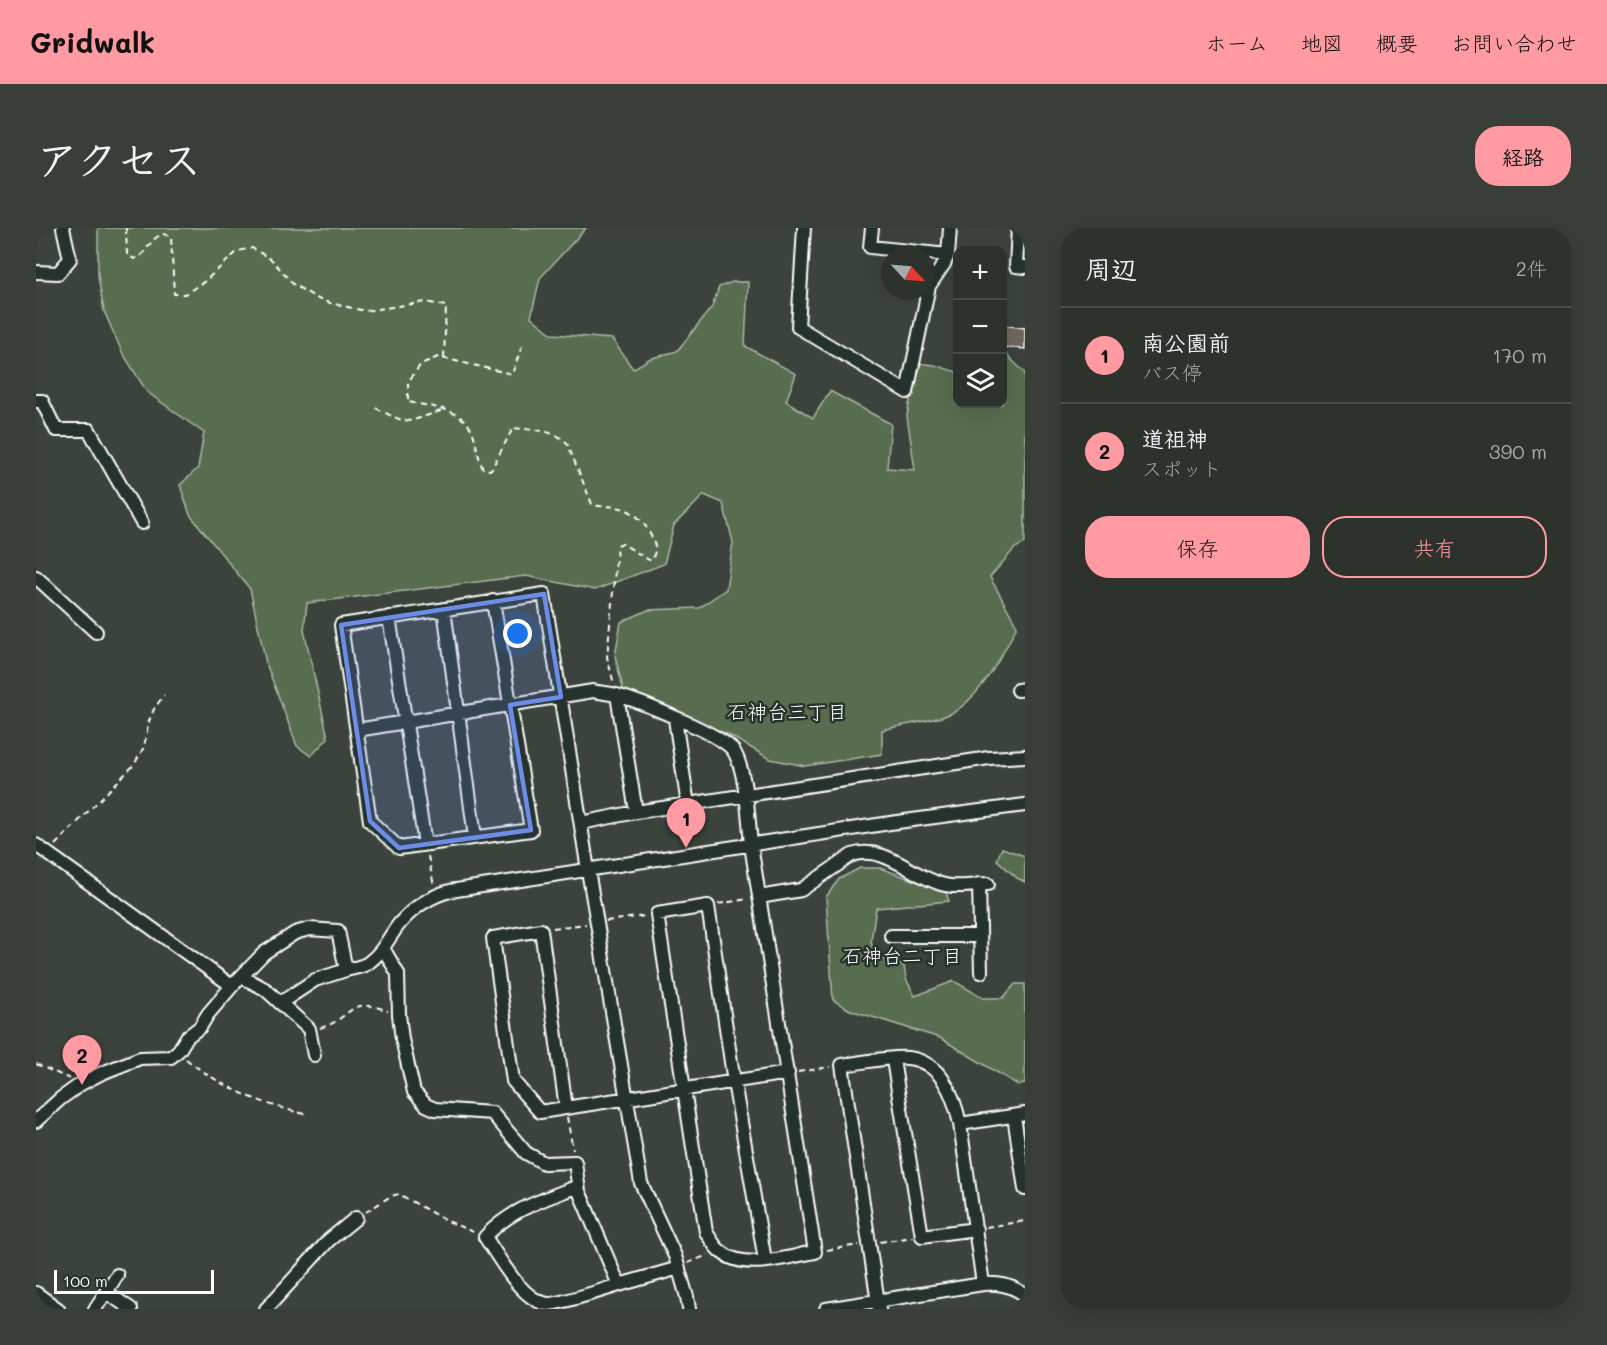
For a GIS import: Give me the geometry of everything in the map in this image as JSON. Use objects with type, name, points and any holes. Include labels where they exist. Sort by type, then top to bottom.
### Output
[{"type":"street","points":[[36,272],[58,273],[70,259],[63,228]]},
{"type":"street","points":[[804,228],[798,327],[907,392],[929,286],[945,264],[950,228]]},
{"type":"street","points":[[872,228],[870,248],[948,255]]},
{"type":"street","points":[[1018,228],[1016,266],[1025,267]]},
{"type":"street","points":[[36,401],[42,400],[56,430],[89,430],[142,523]]},
{"type":"street","points":[[36,577],[96,632]]},
{"type":"street","points":[[493,601],[531,830],[399,848],[370,821],[341,625],[493,601],[544,594],[641,1182],[678,1268],[689,1309]]},
{"type":"street","points":[[444,609],[476,837]]},
{"type":"street","points":[[389,617],[425,844]]},
{"type":"street","points":[[357,730],[593,692],[617,695],[675,719],[720,739],[733,750],[746,796],[751,845],[815,1252],[765,1260],[750,1262],[734,1259],[718,1250],[706,1232],[657,914],[708,906],[734,1082],[765,1260]]},
{"type":"street","points":[[617,695],[636,812]]},
{"type":"street","points":[[675,719],[688,805]]},
{"type":"street","points":[[581,823],[636,812],[989,758],[1025,756]]},
{"type":"street","points":[[280,1003],[315,980],[367,964],[383,948],[399,923],[435,895],[450,891],[925,818],[1025,805]]},
{"type":"street","points":[[36,845],[232,986]]},
{"type":"street","points":[[759,897],[801,890],[852,855],[860,853],[890,859],[945,885],[983,884],[980,936],[981,972]]},
{"type":"street","points":[[36,1121],[81,1084],[140,1058],[171,1057],[187,1037],[200,1027],[232,986],[264,953],[295,933],[309,929],[338,931],[346,970]]},
{"type":"street","points":[[566,1108],[541,930],[493,938],[513,1081],[540,1112],[626,1099],[788,1073]]},
{"type":"street","points":[[891,936],[980,936]]},
{"type":"street","points":[[383,948],[398,974],[399,1015],[414,1092],[426,1105],[435,1109],[492,1113],[526,1153],[544,1163],[575,1162],[578,1186],[619,1285]]},
{"type":"street","points":[[242,977],[266,989],[309,1029],[314,1055]]},
{"type":"street","points":[[879,1305],[842,1065],[908,1058],[922,1062],[935,1070],[955,1101],[983,1284]]},
{"type":"street","points":[[893,1060],[922,1236],[976,1229]]},
{"type":"street","points":[[960,1124],[1019,1115],[1025,1189]]},
{"type":"street","points":[[578,1186],[529,1205],[491,1230],[485,1237],[520,1288],[536,1300],[548,1304],[678,1268]]},
{"type":"street","points":[[266,1309],[329,1240],[356,1218]]},
{"type":"street","points":[[95,1309],[117,1275]]},
{"type":"street","points":[[826,1309],[879,1305],[983,1284],[999,1283],[1015,1287],[1025,1294]]},
{"type":"street","points":[[106,1292],[131,1309]]},
{"type":"street","points":[[36,1293],[58,1309]]},
{"type":"path","points":[[126,228],[127,254],[134,259],[140,257],[155,236],[164,234],[171,237],[174,294],[185,294],[238,251],[252,248],[272,260],[294,285],[322,301],[365,311],[425,302],[446,306],[444,358]]},
{"type":"path","points":[[522,346],[513,374],[438,357],[422,364],[408,382],[408,402],[460,416],[470,426],[483,469],[492,468],[513,428],[560,435],[567,443],[592,504],[600,507],[622,508],[645,524],[656,549],[651,560],[622,544],[619,544],[617,548],[607,657],[617,695]]},
{"type":"path","points":[[376,408],[408,422],[443,410]]},
{"type":"path","points":[[48,853],[134,765],[144,747],[154,709],[164,695]]},
{"type":"path","points":[[425,844],[435,895]]},
{"type":"path","points":[[708,906],[759,897]]},
{"type":"path","points":[[309,1029],[328,1025],[364,1004],[399,1015]]},
{"type":"path","points":[[177,1052],[207,1076],[240,1094],[306,1114]]},
{"type":"path","points":[[36,1064],[81,1084]]},
{"type":"path","points":[[788,1073],[842,1065]]},
{"type":"path","points":[[566,1108],[575,1162]]},
{"type":"path","points":[[356,1218],[399,1194],[441,1218],[485,1237]]},
{"type":"path","points":[[976,1229],[1025,1221]]},
{"type":"path","points":[[678,1268],[718,1250]]},
{"type":"highlighted area","points":[[544,594],[561,697],[510,705],[531,830],[399,848],[370,821],[341,625]]},
{"type":"green space","points":[[98,228],[586,228],[540,278],[531,317],[552,334],[612,339],[633,369],[649,359],[677,351],[712,307],[719,287],[733,282],[748,282],[745,346],[796,374],[786,401],[813,418],[830,391],[891,424],[887,468],[915,470],[907,416],[917,363],[953,371],[953,408],[1007,408],[1007,355],[1025,373],[1025,543],[1015,548],[990,577],[1017,626],[989,675],[970,699],[950,714],[882,730],[882,754],[805,766],[770,759],[727,734],[624,693],[615,656],[621,622],[648,610],[699,608],[726,589],[733,542],[723,503],[704,495],[674,525],[664,564],[595,590],[526,576],[307,603],[304,630],[328,738],[311,756],[297,746],[266,663],[250,589],[190,515],[180,485],[198,468],[204,433],[147,392],[122,352],[104,311],[98,276]]},
{"type":"green space","points":[[1002,848],[1025,856],[1025,882],[997,860]]},
{"type":"green space","points":[[860,868],[880,868],[946,892],[949,901],[876,908],[871,941],[875,956],[904,966],[906,979],[915,996],[954,981],[983,998],[1003,998],[1015,984],[1025,984],[1025,1084],[1018,1085],[940,1038],[850,1010],[833,1000],[826,897],[839,879]]},
{"type":"building","points":[[1007,326],[1025,328],[1025,349],[1007,347]]},
{"type":"place","name":"南公園前","points":[[686,848]]},
{"type":"place","name":"道祖神","points":[[82,1085]]},
{"type":"district","name":"石神台三丁目","points":[[787,711]]},
{"type":"district","name":"石神台二丁目","points":[[902,955]]}]
